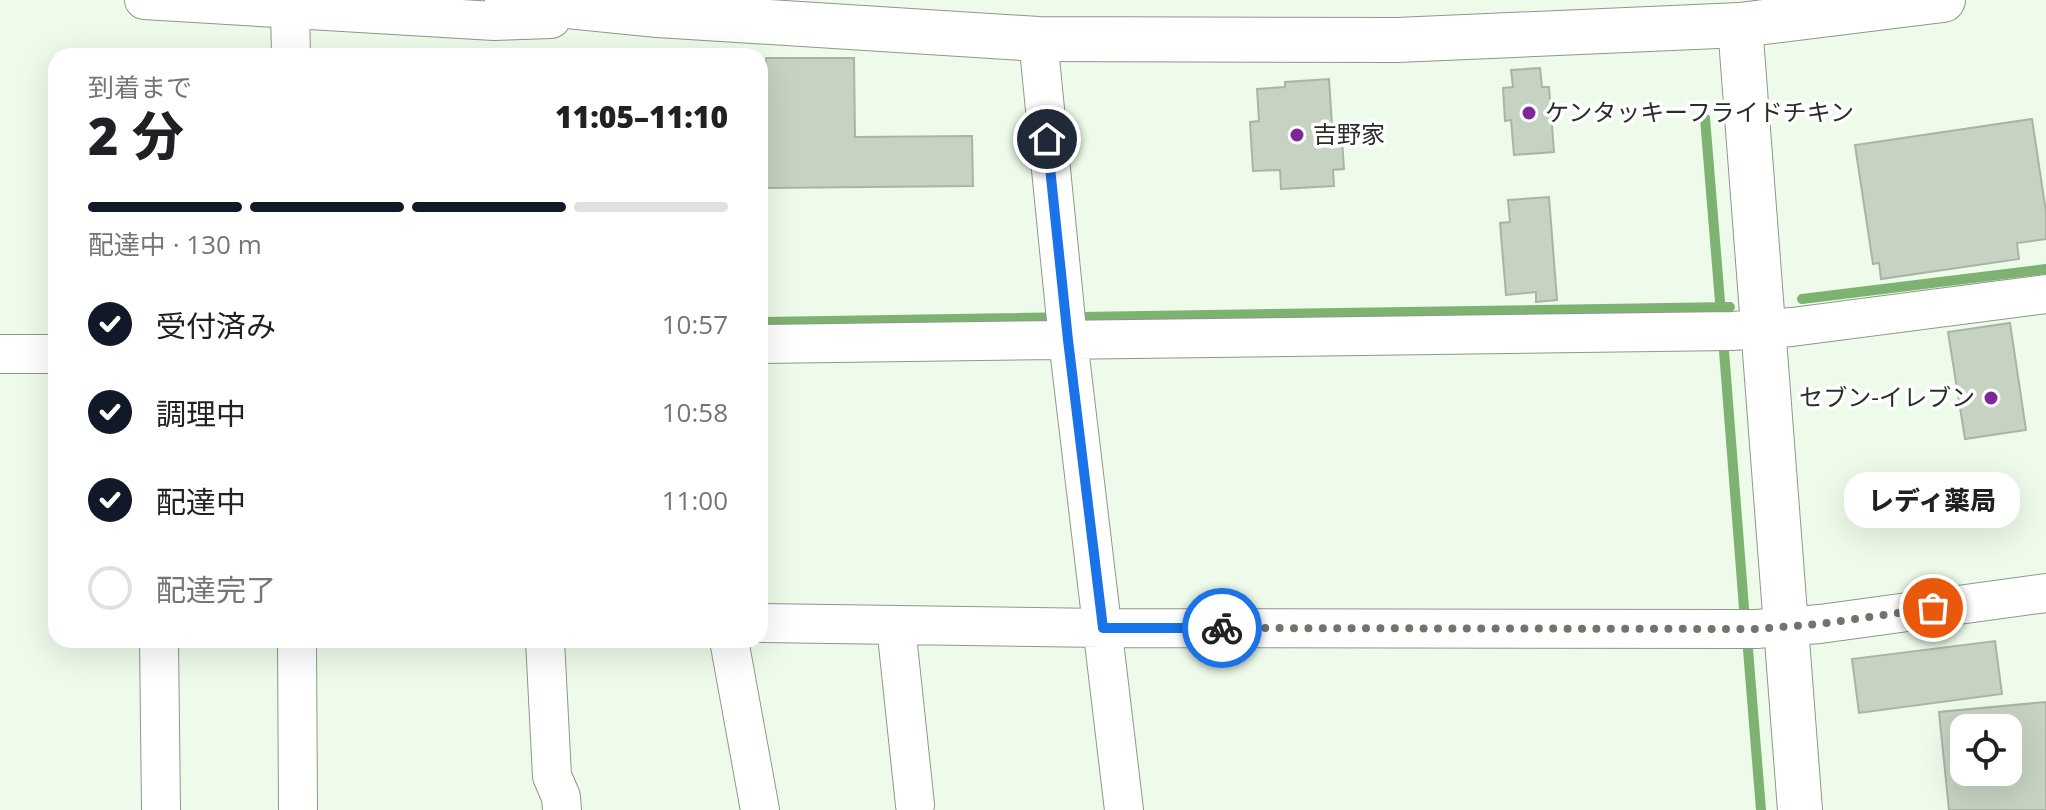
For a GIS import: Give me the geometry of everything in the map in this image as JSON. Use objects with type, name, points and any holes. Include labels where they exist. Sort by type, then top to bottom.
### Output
[{"type":"main road","points":[[507,0],[658,15],[1038,39],[1397,40],[1738,12],[1943,0]]},
{"type":"main road","points":[[1738,12],[1736,331],[1760,628],[1800,810]]},
{"type":"street","points":[[144,0],[494,21],[658,15]]},
{"type":"street","points":[[290,10],[291,48]]},
{"type":"street","points":[[1038,39],[1061,332],[1090,628],[1124,810]]},
{"type":"street","points":[[768,344],[1061,332],[1736,331],[2046,294]]},
{"type":"street","points":[[0,354],[48,354]]},
{"type":"street","points":[[768,623],[1090,628],[1760,628],[2046,593]]},
{"type":"street","points":[[896,626],[915,805]]},
{"type":"street","points":[[159,648],[161,810]]},
{"type":"street","points":[[297,648],[298,810]]},
{"type":"street","points":[[545,648],[552,776],[561,797],[562,810]]},
{"type":"street","points":[[730,648],[760,810]]},
{"type":"building","points":[[768,58],[854,58],[855,137],[972,136],[973,186],[768,188]]},
{"type":"building","points":[[1540,68],[1542,87],[1549,87],[1554,152],[1514,155],[1511,120],[1505,121],[1503,88],[1513,87],[1511,70]]},
{"type":"building","points":[[1329,79],[1333,140],[1342,139],[1344,169],[1333,170],[1334,186],[1281,189],[1280,170],[1253,171],[1250,122],[1259,121],[1257,89],[1285,87],[1285,82]]},
{"type":"building","points":[[2032,119],[2046,212],[2046,239],[2017,243],[2019,259],[1881,279],[1879,263],[1873,264],[1855,145]]},
{"type":"building","points":[[1549,197],[1557,300],[1536,302],[1536,292],[1506,295],[1500,223],[1510,222],[1508,200]]},
{"type":"building","points":[[2010,323],[2026,430],[1965,439],[1948,332]]},
{"type":"building","points":[[1995,641],[2002,694],[1859,713],[1852,659]]},
{"type":"building","points":[[2046,702],[2046,810],[1949,810],[1939,712]]},
{"type":"waterway","points":[[1705,118],[1721,314]]},
{"type":"waterway","points":[[1802,299],[2046,269]]},
{"type":"waterway","points":[[768,322],[1730,307]]},
{"type":"waterway","points":[[1723,338],[1745,621]]},
{"type":"waterway","points":[[1747,637],[1761,810]]},
{"type":"way so far","points":[[1222,628],[1756,629],[1820,624],[1933,608]]},
{"type":"place","name":"ケンタッキーフライドチキン","points":[[1529,113]]},
{"type":"place","name":"吉野家","points":[[1297,135]]},
{"type":"place","name":"セブン-イレブン","points":[[1991,398]]},
{"type":"place","name":"レディ薬局","points":[[1933,608]]},
{"type":"route","points":[[1047,139],[1103,628],[1222,628]]}]
